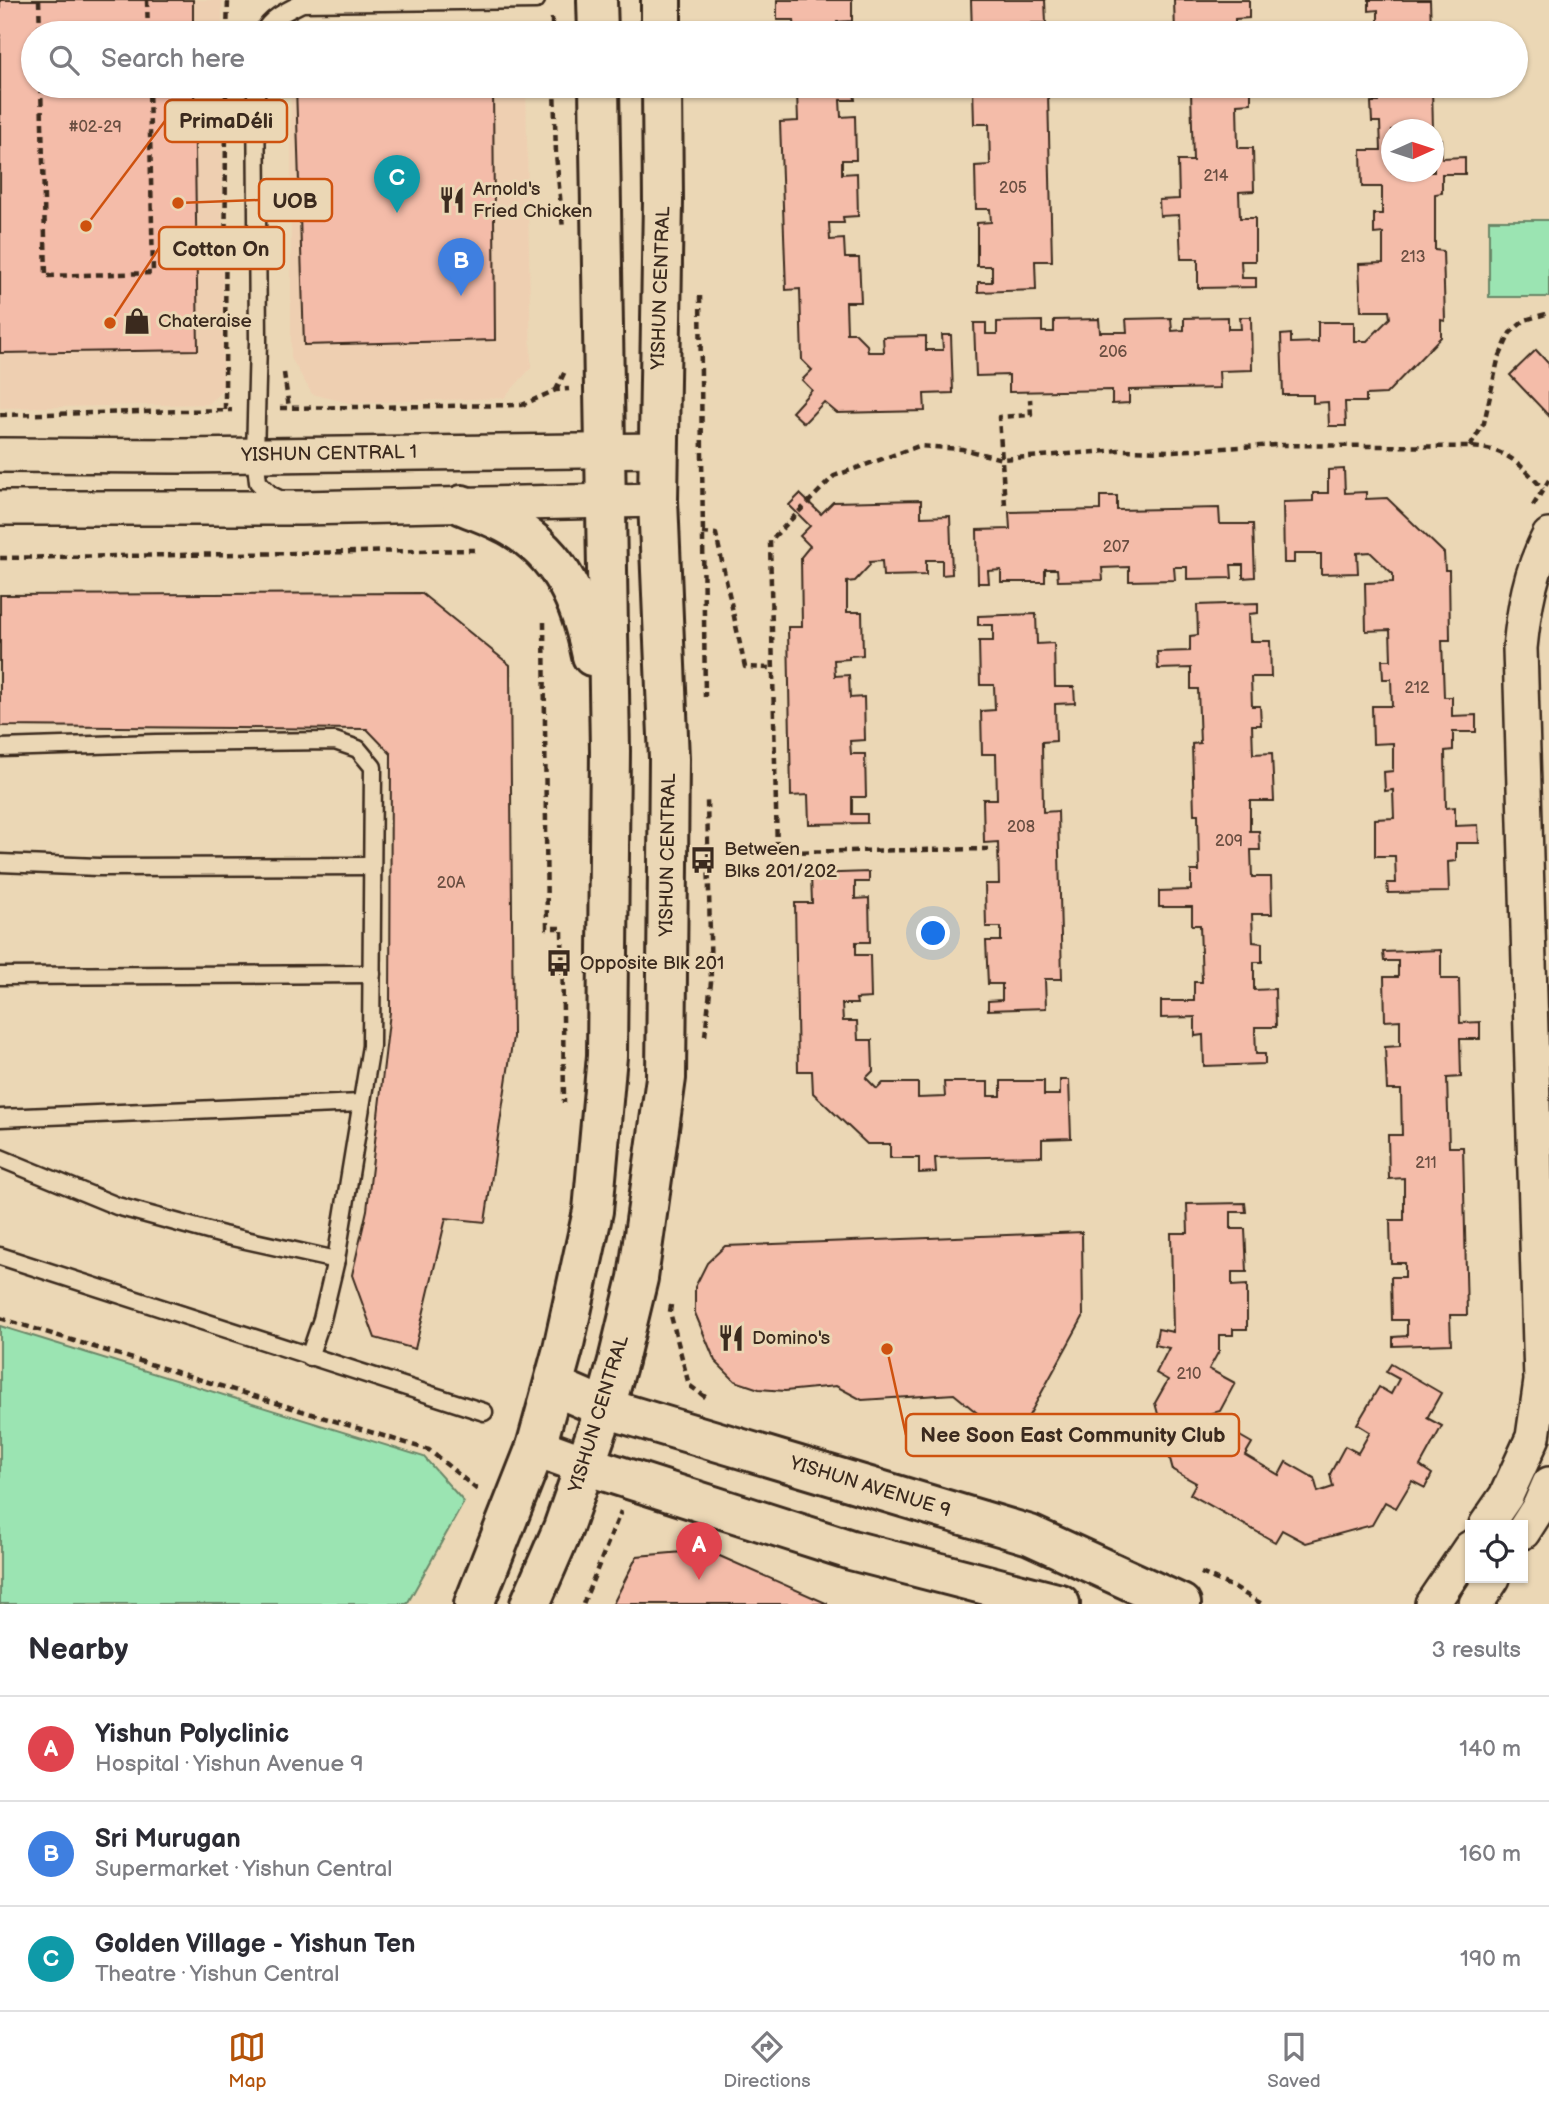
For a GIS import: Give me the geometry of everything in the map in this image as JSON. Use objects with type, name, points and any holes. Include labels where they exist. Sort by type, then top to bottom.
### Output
[{"type":"main road","points":[[597,0],[598,21]]},
{"type":"main road","points":[[661,0],[661,21]]},
{"type":"main road","points":[[474,1604],[536,1447],[554,1387],[593,1211],[607,1056],[610,751],[599,98]]},
{"type":"main road","name":"YISHUN CENTRAL","points":[[530,1604],[563,1528],[605,1408],[638,1278],[666,1078],[669,759],[658,500],[662,98]]},
{"type":"main road","points":[[462,505],[511,526],[527,537],[541,549],[569,583],[585,619],[610,751]]},
{"type":"main road","name":"YISHUN AVENUE 9","points":[[554,1387],[605,1408],[1030,1535],[1181,1604]]},
{"type":"main road","points":[[536,1447],[851,1550],[1060,1604]]},
{"type":"street","name":"YISHUN CENTRAL 1","points":[[0,456],[659,450]]},
{"type":"street","points":[[0,508],[300,508],[658,500]]},
{"type":"street","points":[[1489,1520],[1506,1496],[1533,1437],[1541,1381],[1520,648],[1525,603],[1537,559],[1549,536]]},
{"type":"street","points":[[1528,1524],[1549,1484]]},
{"type":"street","points":[[1432,1604],[1465,1555]]},
{"type":"street","points":[[1476,1604],[1490,1583]]},
{"type":"lane","points":[[273,21],[283,12],[302,3],[536,0]]},
{"type":"lane","points":[[256,98],[255,455],[258,481],[271,495],[300,508]]},
{"type":"lane","points":[[0,748],[335,741],[358,749],[373,767],[371,1046],[336,1260],[322,1319],[309,1357]]},
{"type":"lane","points":[[0,863],[98,867],[372,866]]},
{"type":"lane","points":[[0,976],[372,974]]},
{"type":"lane","points":[[0,1118],[361,1103]]},
{"type":"lane","points":[[0,1158],[117,1206],[223,1235],[336,1260]]},
{"type":"lane","points":[[0,1256],[484,1412]]},
{"type":"path","points":[[40,0],[40,21]]},
{"type":"path","points":[[147,0],[148,21]]},
{"type":"path","points":[[227,21],[228,0]]},
{"type":"path","points":[[41,98],[46,276],[153,273],[149,98]]},
{"type":"path","points":[[225,410],[226,98]]},
{"type":"path","points":[[1470,447],[1484,423],[1499,360],[1510,333],[1525,320],[1549,313]]},
{"type":"path","points":[[0,415],[522,405],[556,390]]},
{"type":"path","points":[[1005,505],[999,417],[1031,415],[1030,399]]},
{"type":"path","points":[[989,849],[778,852],[770,541],[834,476],[919,446],[962,449],[1002,459],[1121,450],[1173,451],[1276,445],[1470,447],[1491,448],[1518,461],[1543,489]]},
{"type":"path","points":[[702,533],[716,534],[745,667],[772,668]]},
{"type":"path","points":[[0,558],[482,550]]},
{"type":"path","points":[[544,614],[547,928],[562,928],[565,1113]]},
{"type":"path","points":[[0,1318],[429,1450],[483,1495]]},
{"type":"path","points":[[583,1604],[608,1546]]},
{"type":"shaded area","points":[[0,0],[222,0],[222,21],[21,21],[21,98],[222,98],[223,389],[209,404],[0,408]]},
{"type":"shaded area","points":[[291,98],[526,98],[531,368],[504,398],[349,403],[312,394],[291,358]]},
{"type":"green space","points":[[1489,220],[1549,220],[1549,297],[1489,297]]},
{"type":"green space","points":[[0,1326],[424,1457],[464,1502],[407,1604],[0,1604]]},
{"type":"building","points":[[0,0],[193,0],[193,21],[21,21],[21,98],[194,98],[198,350],[0,353]]},
{"type":"building","points":[[777,0],[852,0],[852,21],[777,20]]},
{"type":"building","points":[[971,0],[1045,0],[1046,21],[972,21]]},
{"type":"building","points":[[1174,0],[1249,0],[1249,18],[1235,21],[1175,21]]},
{"type":"building","points":[[1369,0],[1430,0],[1431,21],[1378,21],[1378,10],[1369,11]]},
{"type":"building","points":[[296,98],[493,98],[495,340],[304,345]]},
{"type":"building","points":[[797,98],[855,98],[840,100],[841,117],[855,116],[856,160],[842,160],[842,174],[857,173],[858,216],[843,217],[844,223],[829,223],[830,240],[844,239],[845,258],[859,258],[861,302],[846,302],[847,333],[855,333],[867,345],[868,352],[884,352],[883,337],[926,336],[926,350],[943,350],[942,335],[951,335],[953,393],[924,394],[925,411],[837,413],[824,402],[804,423],[792,412],[812,390],[802,380],[812,370],[802,360],[800,289],[786,290],[780,122],[798,121]]},
{"type":"building","points":[[973,98],[1048,98],[1052,261],[1035,261],[1036,290],[978,292],[978,282],[992,282],[992,266],[977,266],[977,223],[991,222],[990,209],[976,209],[975,166],[990,165],[989,124],[974,124]]},
{"type":"building","points":[[1191,98],[1251,98],[1251,103],[1237,104],[1238,148],[1253,148],[1254,191],[1239,192],[1240,218],[1255,218],[1255,261],[1241,261],[1242,278],[1256,278],[1256,287],[1198,288],[1198,259],[1181,259],[1179,215],[1160,216],[1159,200],[1179,199],[1178,161],[1193,161]]},
{"type":"building","points":[[1379,98],[1432,98],[1433,119],[1381,119],[1381,150],[1380,122],[1372,122],[1371,102],[1379,102]]},
{"type":"building","points":[[1361,150],[1381,150],[1381,182],[1442,182],[1442,193],[1435,194],[1435,250],[1443,251],[1445,321],[1441,320],[1441,337],[1386,394],[1366,395],[1366,402],[1345,402],[1346,426],[1329,426],[1328,402],[1313,403],[1313,395],[1283,395],[1281,335],[1291,334],[1291,343],[1318,342],[1318,322],[1354,322],[1354,341],[1367,341],[1390,318],[1389,311],[1361,311],[1359,264],[1383,263],[1383,233],[1374,234],[1374,214],[1382,214],[1382,187],[1362,187]]},
{"type":"building","points":[[1465,157],[1465,174],[1444,174],[1444,158]]},
{"type":"building","points":[[1228,317],[1228,329],[1241,329],[1240,317],[1251,317],[1252,370],[1219,371],[1220,388],[1129,390],[1129,403],[1112,404],[1112,390],[1009,392],[1009,375],[976,376],[974,323],[986,323],[986,334],[997,334],[997,322],[1042,321],[1042,332],[1054,332],[1054,320],[1099,319],[1100,332],[1127,332],[1126,319],[1171,318],[1172,331],[1184,330],[1184,318]]},
{"type":"building","points":[[1536,350],[1549,364],[1549,416],[1510,375]]},
{"type":"building","points":[[1344,469],[1345,493],[1366,492],[1366,499],[1387,498],[1444,553],[1445,570],[1449,570],[1450,640],[1442,640],[1444,697],[1452,697],[1452,716],[1476,715],[1476,732],[1453,732],[1453,750],[1445,751],[1446,808],[1455,807],[1455,826],[1478,825],[1479,843],[1456,843],[1456,861],[1448,862],[1449,892],[1388,893],[1387,883],[1396,883],[1395,856],[1375,856],[1375,819],[1394,818],[1393,790],[1385,791],[1384,772],[1393,771],[1393,743],[1373,744],[1372,706],[1392,706],[1391,679],[1383,679],[1382,660],[1391,660],[1390,630],[1366,631],[1365,583],[1393,582],[1393,574],[1370,552],[1357,553],[1358,573],[1321,574],[1321,554],[1294,554],[1294,563],[1284,563],[1283,502],[1313,501],[1313,493],[1328,493],[1328,470]]},
{"type":"building","points":[[800,494],[821,514],[833,502],[921,500],[921,517],[950,516],[952,574],[942,575],[942,560],[926,560],[926,575],[883,576],[882,561],[869,562],[870,565],[855,581],[847,582],[847,612],[862,612],[863,655],[834,660],[835,676],[849,675],[850,698],[864,697],[865,740],[850,741],[851,754],[865,754],[866,797],[852,797],[852,814],[867,814],[867,823],[809,824],[808,795],[791,796],[788,627],[802,627],[801,557],[810,546],[800,536],[810,526],[789,505]]},
{"type":"building","points":[[1100,496],[1117,496],[1117,510],[1219,508],[1220,524],[1253,524],[1255,577],[1243,578],[1243,565],[1231,565],[1232,578],[1187,579],[1187,567],[1174,567],[1175,580],[1129,581],[1129,567],[1102,568],[1103,580],[1058,581],[1057,569],[1045,569],[1045,582],[1001,582],[1001,570],[988,571],[989,583],[978,583],[977,530],[1010,529],[1009,512],[1100,510]]},
{"type":"building","points":[[421,593],[510,665],[513,1037],[485,1222],[446,1218],[415,1349],[375,1338],[352,1275],[367,1210],[390,1012],[391,754],[367,729],[0,726],[0,595]]},
{"type":"building","points":[[1258,603],[1258,613],[1249,614],[1250,641],[1270,641],[1271,677],[1251,677],[1252,706],[1260,706],[1261,725],[1252,725],[1253,754],[1272,753],[1274,801],[1250,801],[1250,831],[1259,831],[1260,850],[1251,850],[1252,877],[1271,877],[1272,914],[1252,914],[1253,942],[1262,943],[1262,962],[1254,962],[1254,990],[1275,989],[1276,1027],[1255,1027],[1256,1054],[1265,1054],[1265,1064],[1204,1066],[1203,1035],[1195,1036],[1195,1017],[1161,1018],[1161,1001],[1194,1001],[1194,982],[1202,982],[1200,925],[1192,925],[1192,907],[1159,907],[1159,891],[1191,890],[1191,871],[1199,871],[1198,814],[1194,814],[1192,744],[1200,743],[1198,689],[1191,689],[1191,668],[1158,669],[1157,652],[1190,651],[1190,636],[1198,635],[1197,605]]},
{"type":"building","points":[[1036,614],[1037,644],[1054,643],[1055,687],[1074,687],[1075,703],[1055,704],[1056,741],[1042,742],[1043,812],[1058,811],[1062,979],[1045,979],[1046,1008],[988,1010],[988,1001],[1002,1000],[1002,984],[988,984],[986,941],[1001,941],[1001,927],[986,927],[985,884],[999,884],[998,842],[984,843],[983,799],[997,799],[996,754],[982,754],[981,711],[995,710],[994,685],[980,685],[979,641],[993,641],[993,625],[978,625],[978,616]]},
{"type":"building","points":[[869,872],[869,882],[855,882],[855,899],[869,898],[870,942],[856,942],[856,955],[870,955],[871,998],[856,999],[857,1004],[842,1004],[843,1021],[857,1021],[858,1040],[872,1040],[873,1071],[866,1078],[877,1089],[883,1083],[918,1083],[918,1098],[945,1097],[944,1082],[988,1082],[988,1096],[1001,1096],[1001,1081],[1044,1081],[1044,1095],[1060,1095],[1060,1080],[1069,1080],[1071,1138],[1042,1139],[1042,1156],[935,1158],[936,1172],[919,1173],[919,1158],[890,1158],[890,1144],[867,1144],[813,1093],[812,1071],[798,1071],[795,903],[812,903],[811,874]]},
{"type":"building","points":[[1441,950],[1441,979],[1459,979],[1460,1023],[1480,1022],[1480,1039],[1460,1039],[1461,1077],[1447,1078],[1449,1147],[1463,1147],[1467,1315],[1450,1315],[1451,1344],[1393,1346],[1393,1337],[1407,1336],[1407,1320],[1392,1320],[1391,1277],[1405,1277],[1405,1263],[1391,1263],[1390,1220],[1404,1220],[1404,1178],[1389,1179],[1388,1135],[1402,1135],[1401,1090],[1387,1090],[1385,1047],[1400,1046],[1400,1020],[1385,1021],[1384,977],[1398,977],[1398,961],[1384,961],[1383,952]]},
{"type":"building","points":[[1245,1203],[1246,1212],[1231,1212],[1231,1229],[1245,1229],[1247,1272],[1232,1272],[1232,1286],[1247,1285],[1247,1329],[1233,1329],[1233,1335],[1219,1335],[1219,1351],[1209,1369],[1235,1383],[1220,1411],[1206,1415],[1210,1431],[1224,1427],[1252,1443],[1245,1455],[1279,1475],[1286,1462],[1314,1478],[1318,1492],[1333,1487],[1330,1474],[1345,1446],[1358,1453],[1370,1432],[1357,1424],[1379,1387],[1391,1394],[1399,1379],[1386,1372],[1391,1364],[1441,1393],[1427,1418],[1442,1426],[1420,1466],[1432,1474],[1425,1488],[1412,1481],[1396,1508],[1385,1502],[1372,1525],[1306,1543],[1282,1530],[1275,1542],[1190,1494],[1196,1483],[1173,1470],[1155,1403],[1168,1380],[1156,1373],[1169,1348],[1155,1345],[1158,1329],[1173,1332],[1171,1233],[1188,1233],[1187,1204]]},
{"type":"building","points":[[1082,1232],[1083,1317],[1014,1443],[954,1394],[862,1400],[836,1386],[785,1391],[759,1389],[735,1381],[715,1361],[695,1313],[695,1287],[707,1263],[725,1246]]},
{"type":"building","points":[[706,1550],[828,1604],[613,1604],[637,1556]]},
{"type":"place","name":"Arnold's Fried Chicken","points":[[452,200]]},
{"type":"place","name":"UOB","points":[[178,203]]},
{"type":"place","name":"Golden Village - Yishun Ten","points":[[397,213]]},
{"type":"place","name":"PrimaDéli","points":[[86,226]]},
{"type":"place","name":"Sri Murugan","points":[[461,296]]},
{"type":"place","name":"Chateraise","points":[[137,321]]},
{"type":"place","name":"Cotton On","points":[[110,323]]},
{"type":"place","name":"Between Blks 201/202","points":[[703,860]]},
{"type":"place","name":"Opposite Blk 201","points":[[559,963]]},
{"type":"place","name":"Domino's","points":[[731,1338]]},
{"type":"place","name":"Nee Soon East Community Club","points":[[887,1349]]},
{"type":"place","name":"Yishun Polyclinic","points":[[699,1580]]}]
